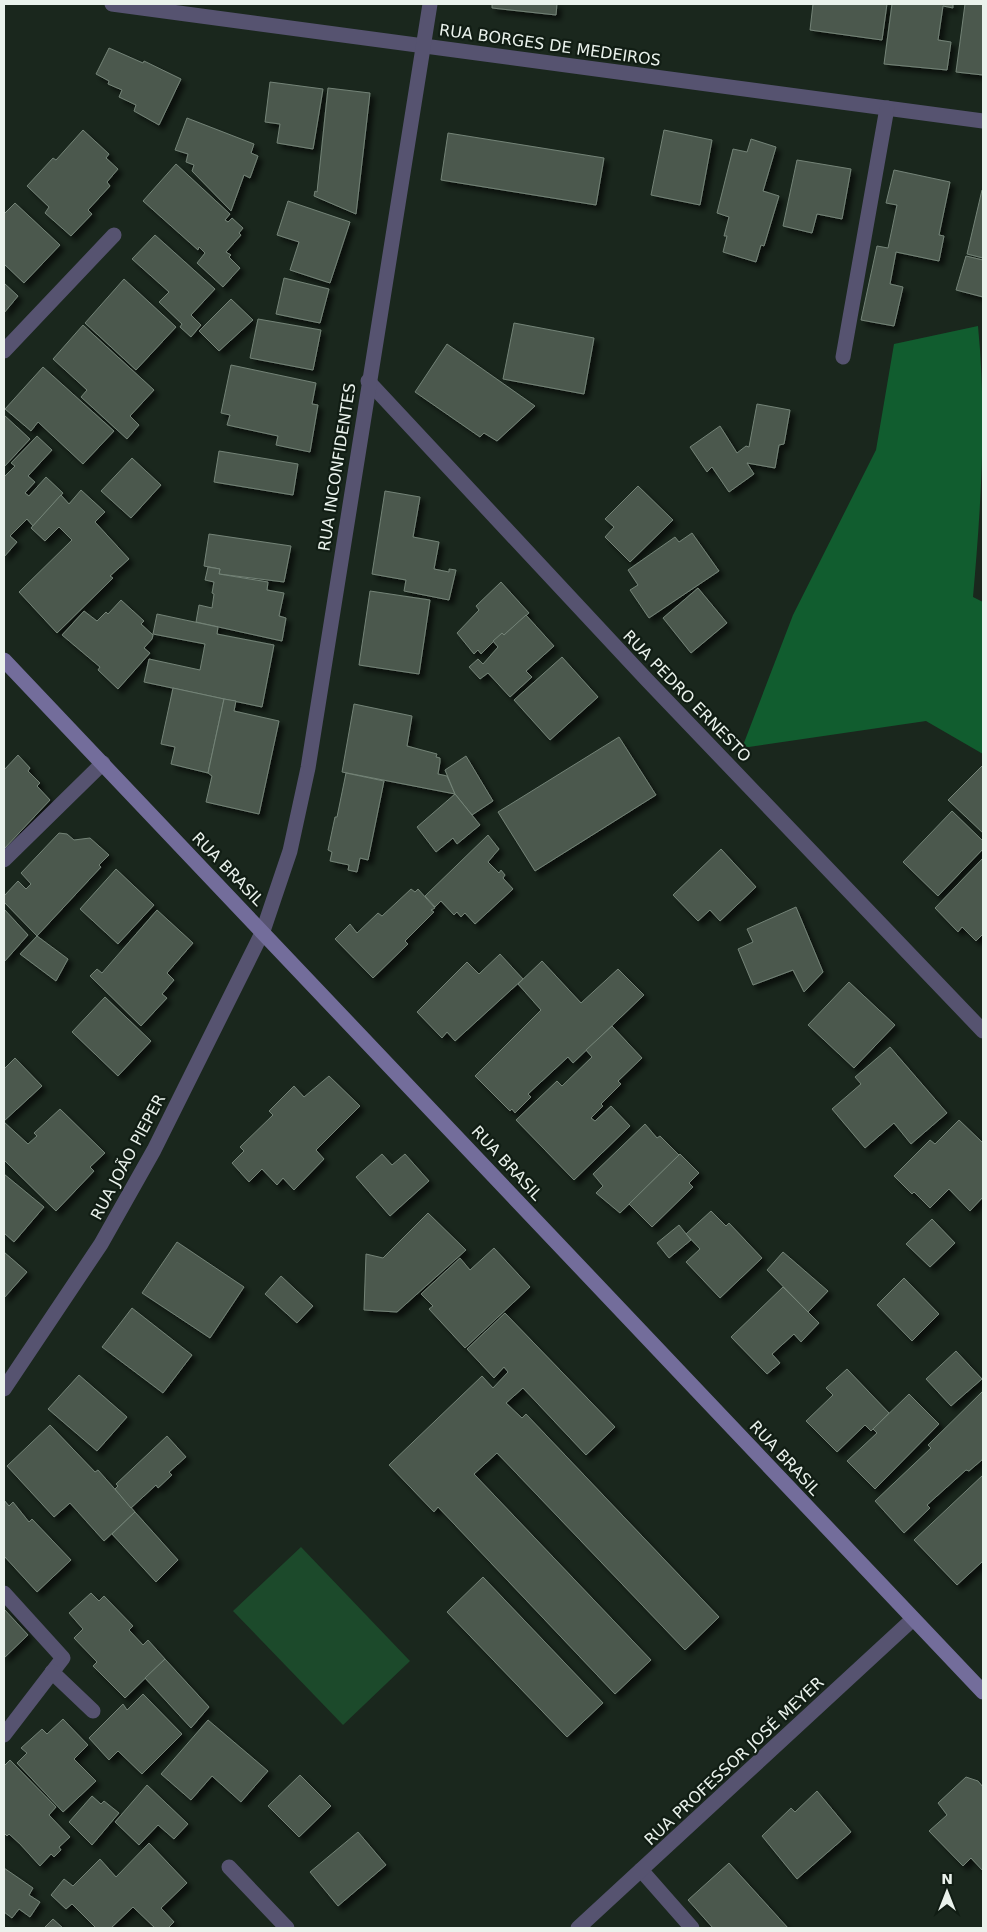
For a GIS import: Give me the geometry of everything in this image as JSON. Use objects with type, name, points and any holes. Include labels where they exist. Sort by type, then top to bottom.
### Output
[{"type":"street","name":"RUA BORGES DE MEDEIROS","points":[[112,4],[983,121]]},
{"type":"street","name":"RUA INCONFIDENTES","points":[[263,931],[290,851],[308,768],[368,381],[430,4]]},
{"type":"street","points":[[843,356],[887,108]]},
{"type":"street","points":[[4,350],[114,235]]},
{"type":"street","name":"RUA PEDRO ERNESTO","points":[[368,381],[641,673],[983,1031]]},
{"type":"street","name":"RUA BRASIL","points":[[4,660],[983,1692]]},
{"type":"street","points":[[4,860],[103,763]]},
{"type":"street","name":"RUA JOÃO PIEPER","points":[[4,1389],[101,1244],[154,1150],[263,931]]},
{"type":"street","points":[[4,1593],[64,1658],[4,1735]]},
{"type":"street","name":"RUA PROFESSOR JOSÉ MEYER","points":[[578,1928],[913,1620]]},
{"type":"street","points":[[52,1672],[93,1711]]},
{"type":"street","points":[[229,1867],[287,1928]]},
{"type":"street","points":[[641,1870],[692,1928]]},
{"type":"green space","points":[[978,326],[982,394],[982,462],[973,597],[983,602],[983,754],[926,721],[742,748],[793,615],[876,450],[894,344]]},
{"type":"green space","points":[[301,1547],[410,1661],[343,1725],[233,1611]]},
{"type":"building","points":[[492,4],[557,4],[556,15],[492,8]]},
{"type":"building","points":[[813,4],[887,4],[882,40],[810,30]]},
{"type":"building","points":[[892,4],[953,4],[953,8],[943,6],[938,40],[951,42],[947,70],[884,64]]},
{"type":"building","points":[[965,4],[983,4],[983,75],[956,72]]},
{"type":"building","points":[[109,48],[143,63],[144,61],[181,79],[159,125],[134,111],[136,105],[119,97],[122,90],[108,84],[109,81],[96,74]]},
{"type":"building","points":[[270,82],[323,89],[313,149],[277,143],[280,124],[265,122]]},
{"type":"building","points":[[328,88],[370,93],[356,214],[314,196],[315,191],[317,192]]},
{"type":"building","points":[[187,118],[254,144],[251,153],[258,156],[250,178],[244,175],[231,211],[192,171],[194,165],[186,162],[188,154],[175,150]]},
{"type":"building","points":[[83,130],[109,154],[106,158],[118,169],[107,182],[110,186],[88,210],[92,214],[71,236],[45,213],[49,207],[27,186],[53,158],[56,160]]},
{"type":"building","points":[[664,130],[712,140],[700,205],[651,195]]},
{"type":"building","points":[[448,133],[604,158],[596,205],[441,180]]},
{"type":"building","points":[[751,139],[776,147],[763,191],[779,196],[764,246],[761,245],[756,262],[723,252],[727,236],[724,236],[729,217],[717,213],[733,149],[747,152]]},
{"type":"building","points":[[797,160],[851,169],[842,219],[817,214],[812,233],[783,226]]},
{"type":"building","points":[[176,164],[230,214],[225,220],[228,222],[232,218],[243,228],[239,233],[241,235],[226,252],[231,255],[229,257],[240,268],[223,287],[197,263],[205,253],[199,247],[198,250],[143,201]]},
{"type":"building","points":[[894,170],[950,182],[939,235],[944,236],[939,261],[896,252],[890,284],[903,287],[894,326],[861,320],[877,246],[888,248],[897,205],[886,203]]},
{"type":"building","points":[[983,190],[983,258],[967,254]]},
{"type":"building","points":[[288,201],[350,222],[330,283],[290,270],[299,242],[277,235]]},
{"type":"building","points":[[15,203],[60,245],[24,283],[4,264],[4,214]]},
{"type":"building","points":[[155,235],[215,289],[191,315],[201,325],[191,337],[180,327],[182,324],[159,302],[169,292],[132,259]]},
{"type":"building","points":[[966,256],[983,260],[983,297],[956,290]]},
{"type":"building","points":[[284,278],[329,289],[320,323],[276,314]]},
{"type":"building","points":[[124,279],[176,327],[136,370],[85,323]]},
{"type":"building","points":[[4,283],[18,296],[4,313]]},
{"type":"building","points":[[231,299],[253,320],[219,351],[199,331]]},
{"type":"building","points":[[258,319],[321,330],[313,370],[250,358]]},
{"type":"building","points":[[514,323],[594,338],[584,394],[503,379]]},
{"type":"building","points":[[83,325],[154,390],[130,416],[139,425],[127,439],[81,397],[87,390],[53,359]]},
{"type":"building","points":[[447,344],[535,406],[497,441],[484,433],[480,437],[415,392]]},
{"type":"building","points":[[231,365],[316,383],[312,404],[318,405],[310,452],[276,445],[278,436],[227,425],[230,415],[221,413]]},
{"type":"building","points":[[43,367],[114,431],[83,464],[38,422],[31,431],[5,409]]},
{"type":"building","points":[[757,404],[790,410],[784,444],[779,445],[775,468],[747,463],[754,474],[729,492],[712,467],[707,472],[690,447],[720,426],[737,453],[746,446],[749,447]]},
{"type":"building","points":[[4,415],[30,439],[4,467]]},
{"type":"building","points":[[37,436],[52,450],[28,476],[35,482],[25,493],[29,496],[46,477],[63,493],[33,526],[27,519],[10,536],[17,542],[4,557],[4,477],[15,466],[11,463]]},
{"type":"building","points":[[219,451],[298,464],[293,495],[214,482]]},
{"type":"building","points":[[132,458],[161,485],[131,518],[101,491]]},
{"type":"building","points":[[638,486],[673,520],[630,562],[605,537],[614,527],[605,519]]},
{"type":"building","points":[[81,490],[105,512],[95,522],[129,559],[110,576],[113,578],[57,633],[19,592],[72,540],[59,527],[45,541],[31,528],[61,495],[69,504]]},
{"type":"building","points":[[385,491],[420,497],[413,537],[439,542],[434,569],[449,572],[449,569],[456,570],[449,600],[404,591],[406,580],[372,574]]},
{"type":"building","points":[[692,533],[719,571],[649,618],[630,590],[638,585],[628,570],[675,537],[679,542]]},
{"type":"building","points":[[209,534],[291,546],[284,582],[219,574],[220,569],[204,566]]},
{"type":"building","points":[[208,567],[220,569],[219,574],[268,582],[267,590],[284,593],[279,616],[286,618],[282,641],[196,622],[199,605],[212,608],[214,582],[205,580]]},
{"type":"building","points":[[501,582],[529,613],[504,635],[502,633],[481,654],[478,650],[474,654],[457,633],[479,610],[476,606]]},
{"type":"building","points":[[698,588],[727,623],[691,653],[663,618]]},
{"type":"building","points":[[370,591],[430,600],[419,674],[359,665]]},
{"type":"building","points":[[121,600],[144,621],[141,624],[153,635],[144,648],[150,653],[118,689],[98,670],[100,667],[62,635],[84,611],[97,621],[106,612],[108,614]]},
{"type":"building","points":[[157,614],[218,627],[217,634],[274,645],[262,707],[144,682],[149,659],[200,670],[205,644],[153,634]]},
{"type":"building","points":[[526,615],[554,646],[526,671],[532,677],[510,697],[488,673],[480,679],[469,667],[478,659],[483,664],[498,647],[493,641],[502,633],[504,635]]},
{"type":"building","points":[[562,657],[598,697],[550,740],[514,700]]},
{"type":"building","points":[[173,688],[224,699],[208,773],[171,764],[175,747],[161,744]]},
{"type":"building","points":[[224,699],[236,701],[234,711],[279,721],[259,814],[206,802],[212,776],[208,773]]},
{"type":"building","points":[[354,704],[412,716],[407,746],[437,754],[436,757],[440,758],[438,774],[447,776],[455,794],[342,772]]},
{"type":"building","points":[[619,737],[656,795],[535,871],[498,812]]},
{"type":"building","points":[[18,755],[30,768],[28,771],[40,783],[37,786],[50,800],[4,849],[4,770]]},
{"type":"building","points":[[466,756],[493,801],[472,815],[455,794],[445,770]]},
{"type":"building","points":[[983,765],[983,833],[948,800]]},
{"type":"building","points":[[346,773],[384,781],[368,860],[360,858],[357,872],[348,870],[349,865],[330,861],[332,852],[328,850]]},
{"type":"building","points":[[455,794],[480,825],[457,844],[453,838],[436,852],[417,827]]},
{"type":"building","points":[[952,811],[983,841],[983,849],[938,896],[903,862]]},
{"type":"building","points":[[59,833],[67,834],[74,840],[90,838],[109,855],[99,865],[101,867],[37,936],[4,902],[4,896],[18,881],[26,889],[31,884],[21,873]]},
{"type":"building","points":[[488,835],[499,849],[488,862],[499,873],[501,870],[505,875],[503,878],[513,889],[475,924],[465,913],[461,917],[457,912],[454,915],[441,901],[435,907],[425,896]]},
{"type":"building","points":[[721,849],[756,887],[720,921],[710,910],[698,921],[673,895]]},
{"type":"building","points":[[983,858],[983,934],[976,941],[962,927],[958,932],[935,908]]},
{"type":"building","points":[[116,869],[154,905],[118,944],[80,909]]},
{"type":"building","points":[[411,889],[415,892],[418,889],[435,908],[431,910],[434,912],[405,941],[408,944],[373,978],[335,939],[350,924],[357,933],[378,913],[382,916]]},
{"type":"building","points":[[796,907],[823,972],[804,992],[793,970],[753,985],[738,949],[753,942],[747,929]]},
{"type":"building","points":[[4,909],[28,935],[4,962]]},
{"type":"building","points":[[157,910],[193,943],[167,973],[174,980],[162,994],[167,998],[141,1026],[90,976],[97,969],[102,973]]},
{"type":"building","points":[[37,936],[68,959],[56,981],[20,954]]},
{"type":"building","points":[[500,954],[523,979],[455,1041],[447,1032],[442,1038],[417,1012],[467,962],[479,974]]},
{"type":"building","points":[[542,961],[581,1003],[618,969],[644,995],[573,1063],[568,1057],[528,1094],[531,1097],[515,1113],[512,1109],[510,1111],[475,1076],[541,1010],[518,984]]},
{"type":"building","points":[[849,982],[895,1025],[854,1068],[808,1025]]},
{"type":"building","points":[[105,997],[151,1041],[118,1076],[72,1032]]},
{"type":"building","points":[[612,1026],[642,1058],[618,1081],[621,1084],[601,1104],[603,1106],[591,1118],[595,1121],[611,1106],[630,1126],[574,1180],[516,1120],[557,1081],[562,1086],[592,1057],[586,1050]]},
{"type":"building","points":[[890,1047],[947,1113],[911,1144],[894,1123],[865,1148],[832,1109],[861,1084],[855,1077]]},
{"type":"building","points":[[15,1058],[42,1086],[4,1121],[4,1069]]},
{"type":"building","points":[[329,1076],[360,1106],[316,1150],[324,1159],[294,1190],[283,1178],[277,1185],[262,1169],[249,1182],[232,1163],[244,1151],[240,1147],[273,1115],[269,1111],[294,1086],[304,1097]]},
{"type":"building","points":[[60,1109],[105,1153],[90,1167],[94,1171],[56,1211],[4,1160],[4,1122],[28,1144],[37,1136],[34,1133]]},
{"type":"building","points":[[959,1120],[982,1142],[983,1140],[983,1197],[970,1211],[949,1189],[930,1208],[894,1176],[930,1140],[935,1144]]},
{"type":"building","points":[[645,1124],[657,1138],[660,1136],[679,1155],[620,1213],[596,1193],[603,1186],[593,1174]]},
{"type":"building","points":[[382,1154],[392,1165],[405,1154],[429,1181],[390,1216],[356,1177]]},
{"type":"building","points":[[680,1154],[699,1173],[689,1183],[693,1187],[652,1227],[629,1204]]},
{"type":"building","points":[[4,1174],[44,1207],[14,1242],[4,1233]]},
{"type":"building","points":[[711,1211],[726,1226],[729,1223],[762,1258],[720,1298],[686,1262],[700,1249],[686,1234]]},
{"type":"building","points":[[428,1213],[466,1250],[397,1312],[364,1310],[366,1254],[383,1258]]},
{"type":"building","points":[[932,1219],[955,1243],[930,1267],[906,1244]]},
{"type":"building","points":[[679,1225],[691,1240],[669,1258],[657,1243]]},
{"type":"building","points":[[177,1242],[244,1287],[210,1338],[142,1293]]},
{"type":"building","points":[[494,1248],[530,1287],[465,1348],[429,1309],[433,1306],[421,1294],[460,1258],[470,1270]]},
{"type":"building","points":[[4,1252],[27,1272],[4,1298]]},
{"type":"building","points":[[783,1252],[828,1291],[808,1312],[767,1270]]},
{"type":"building","points":[[281,1276],[313,1306],[297,1323],[265,1294]]},
{"type":"building","points":[[904,1278],[939,1314],[912,1341],[877,1305]]},
{"type":"building","points":[[783,1287],[819,1323],[801,1342],[794,1334],[772,1354],[780,1363],[767,1374],[731,1337]]},
{"type":"building","points":[[132,1308],[192,1355],[163,1393],[102,1347]]},
{"type":"building","points":[[505,1313],[615,1427],[586,1455],[523,1388],[506,1403],[522,1418],[526,1414],[719,1617],[685,1650],[497,1453],[474,1474],[651,1660],[615,1694],[438,1507],[434,1512],[389,1465],[482,1376],[493,1388],[508,1372],[504,1367],[494,1378],[467,1349]]},
{"type":"building","points":[[956,1351],[982,1379],[951,1406],[926,1379]]},
{"type":"building","points":[[847,1369],[889,1413],[871,1431],[865,1425],[837,1452],[806,1421],[833,1395],[826,1388]]},
{"type":"building","points":[[79,1375],[127,1417],[97,1451],[48,1409]]},
{"type":"building","points":[[983,1391],[983,1459],[969,1471],[966,1470],[927,1505],[930,1508],[904,1533],[875,1501],[931,1448],[928,1445]]},
{"type":"building","points":[[909,1394],[939,1424],[875,1489],[847,1461],[877,1433],[873,1429]]},
{"type":"building","points":[[50,1425],[95,1472],[98,1470],[135,1512],[104,1541],[70,1503],[54,1517],[7,1466]]},
{"type":"building","points":[[167,1436],[186,1457],[169,1472],[172,1475],[158,1488],[156,1485],[131,1508],[115,1489],[118,1486],[116,1484]]},
{"type":"building","points":[[983,1475],[983,1561],[957,1585],[914,1540]]},
{"type":"building","points":[[4,1500],[9,1506],[13,1502],[29,1522],[32,1519],[71,1560],[37,1592],[4,1556]]},
{"type":"building","points":[[135,1512],[178,1560],[156,1582],[112,1534]]},
{"type":"building","points":[[483,1577],[603,1703],[567,1737],[447,1612]]},
{"type":"building","points":[[91,1593],[99,1601],[104,1596],[133,1626],[129,1630],[143,1645],[148,1640],[165,1659],[125,1698],[93,1666],[97,1662],[74,1638],[83,1629],[69,1613]]},
{"type":"building","points":[[4,1609],[28,1635],[4,1658]]},
{"type":"building","points":[[165,1659],[209,1707],[191,1728],[145,1678]]},
{"type":"building","points":[[143,1694],[182,1734],[142,1774],[118,1751],[109,1760],[89,1738],[123,1704],[127,1710]]},
{"type":"building","points":[[63,1719],[88,1745],[74,1759],[96,1781],[63,1812],[17,1763],[27,1753],[21,1748],[42,1729],[47,1734]]},
{"type":"building","points":[[208,1720],[268,1771],[241,1802],[212,1776],[191,1800],[161,1774]]},
{"type":"building","points":[[10,1760],[56,1807],[49,1815],[70,1837],[59,1847],[61,1850],[54,1857],[51,1854],[40,1866],[20,1844],[9,1834],[7,1836],[4,1833],[4,1766]]},
{"type":"building","points":[[300,1775],[331,1806],[299,1837],[268,1806]]},
{"type":"building","points":[[966,1777],[978,1781],[983,1787],[983,1871],[971,1858],[963,1866],[929,1831],[947,1815],[938,1803]]},
{"type":"building","points":[[147,1785],[188,1824],[174,1839],[158,1825],[139,1845],[115,1822]]},
{"type":"building","points":[[817,1791],[851,1832],[797,1879],[762,1836],[791,1808],[795,1812]]},
{"type":"building","points":[[92,1796],[101,1804],[104,1801],[119,1813],[92,1845],[69,1822]]},
{"type":"building","points":[[358,1832],[386,1865],[338,1906],[310,1872]]},
{"type":"building","points":[[149,1843],[187,1883],[161,1908],[174,1922],[168,1928],[155,1928],[133,1907],[111,1928],[96,1928],[72,1904],[66,1909],[51,1895],[64,1879],[73,1886],[100,1859],[116,1877]]},
{"type":"building","points":[[729,1863],[788,1928],[713,1928],[688,1900]]},
{"type":"building","points":[[4,1868],[33,1888],[29,1895],[40,1902],[30,1917],[19,1909],[12,1918],[4,1912]]},
{"type":"building","points":[[53,1919],[63,1928],[44,1928]]}]
